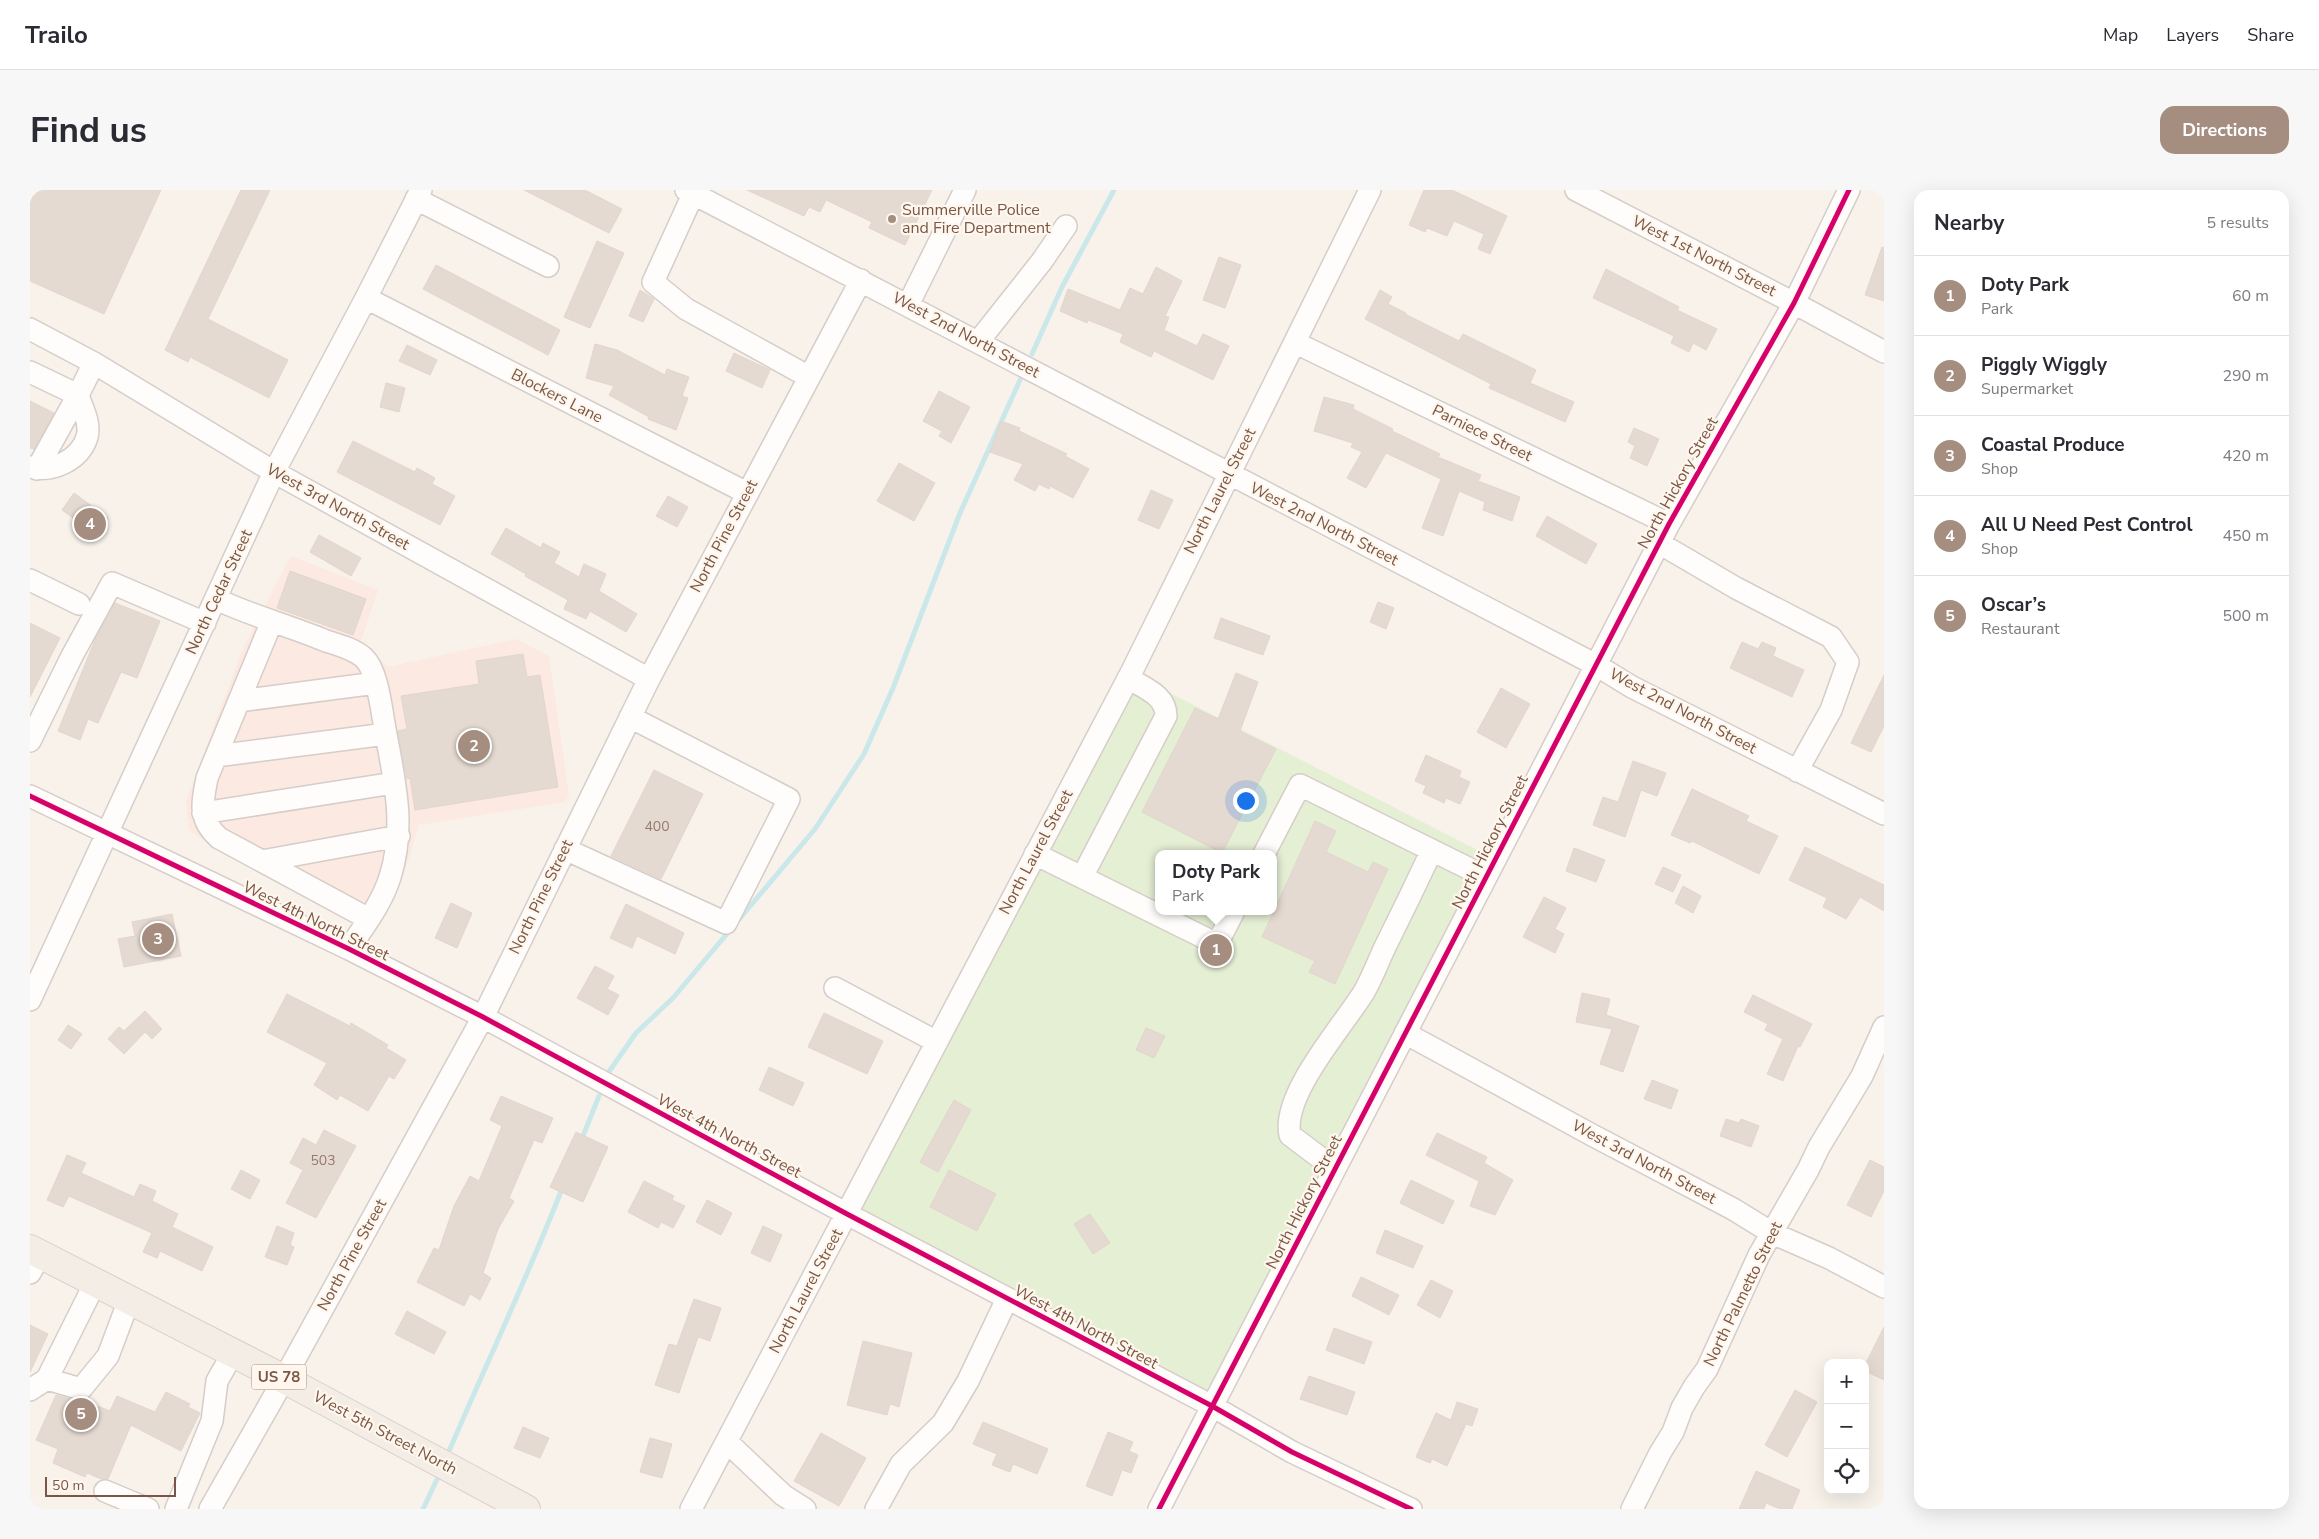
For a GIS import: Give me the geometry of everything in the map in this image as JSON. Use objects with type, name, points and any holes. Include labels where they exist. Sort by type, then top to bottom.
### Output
[{"type":"main road","name":"West 5th Street North","points":[[33,1259],[95,1283],[129,1300],[284,1379],[526,1509]]},
{"type":"street","points":[[908,305],[964,190]]},
{"type":"street","name":"North Laurel Street","points":[[692,1509],[1128,678],[1228,474],[1296,343],[1370,190]]},
{"type":"street","name":"West 1st North Street","points":[[1576,190],[1884,352]]},
{"type":"street","name":"North Hickory Street","points":[[1159,1509],[1659,543],[1794,303],[1849,190]]},
{"type":"street","points":[[691,191],[653,282],[686,310],[809,377]]},
{"type":"street","name":"West 2nd North Street","points":[[691,191],[1228,474],[1596,665],[1632,687],[1884,814]]},
{"type":"street","points":[[418,195],[548,266]]},
{"type":"street","name":"North Cedar Street","points":[[31,994],[274,472],[418,195]]},
{"type":"street","points":[[978,342],[1042,261],[1066,226]]},
{"type":"street","name":"North Pine Street","points":[[210,1509],[284,1379],[483,1017],[649,679],[861,280]]},
{"type":"street","name":"Blockers Lane","points":[[366,298],[747,493]]},
{"type":"street","name":"West 3rd North Street","points":[[32,334],[94,363],[274,472],[649,679]]},
{"type":"street","name":"Parniece Street","points":[[1296,343],[1669,524]]},
{"type":"street","points":[[34,468],[78,395],[94,363]]},
{"type":"street","points":[[30,372],[78,395],[87,420],[87,436],[80,448],[69,460],[59,466],[34,468]]},
{"type":"street","points":[[1659,543],[1736,588],[1831,637],[1848,662],[1831,710],[1797,771]]},
{"type":"street","points":[[30,580],[79,604]]},
{"type":"street","points":[[30,741],[72,656],[112,583],[205,623]]},
{"type":"street","points":[[216,599],[245,613],[352,651],[365,659],[373,670],[400,814],[399,836],[390,878],[369,919],[349,949]]},
{"type":"street","points":[[272,621],[207,778],[203,799],[203,813],[208,828],[219,838],[369,919]]},
{"type":"street","points":[[1082,877],[1166,716],[1166,708],[1161,698],[1128,678]]},
{"type":"street","points":[[239,700],[376,683]]},
{"type":"street","points":[[566,849],[726,923],[789,800],[630,717]]},
{"type":"street","points":[[216,756],[386,734]]},
{"type":"street","points":[[203,813],[394,783]]},
{"type":"street","points":[[1266,850],[1300,785],[1486,877]]},
{"type":"street","name":"West 4th North Street","points":[[30,796],[349,949],[483,1017],[847,1214],[1212,1406],[1292,1452],[1410,1509]]},
{"type":"street","points":[[262,861],[399,836]]},
{"type":"street","points":[[1335,1169],[1290,1135],[1288,1118],[1290,1110],[1337,1028],[1364,992],[1432,850]]},
{"type":"street","points":[[1035,854],[1155,914]]},
{"type":"street","points":[[1158,915],[1216,944],[1232,915]]},
{"type":"street","points":[[835,988],[937,1042]]},
{"type":"street","name":"North Palmetto Street","points":[[1632,1509],[1660,1453],[1673,1432],[1682,1408],[1707,1369],[1759,1255],[1819,1147],[1862,1076],[1884,1027]]},
{"type":"street","name":"West 3rd North Street","points":[[1405,1033],[1459,1064],[1732,1209],[1772,1233],[1829,1258],[1884,1287]]},
{"type":"street","points":[[95,1283],[39,1385],[81,1388],[108,1356],[129,1300]]},
{"type":"street","points":[[876,1509],[901,1464],[943,1423],[968,1380],[1007,1299]]},
{"type":"street","points":[[176,1509],[212,1421],[217,1381],[232,1353]]},
{"type":"street","points":[[727,1442],[783,1496],[805,1509]]},
{"type":"street","points":[[105,1491],[148,1509]]},
{"type":"shaded area","points":[[291,556],[378,590],[361,641],[388,667],[516,639],[549,656],[569,796],[564,802],[419,825],[401,883],[376,930],[205,841],[189,830],[186,801],[243,648]]},
{"type":"green space","points":[[1131,673],[1495,859],[1212,1406],[847,1214]]},
{"type":"building","points":[[30,190],[161,190],[104,314],[30,281]]},
{"type":"building","points":[[241,190],[270,190],[208,319],[288,360],[269,398],[190,357],[188,362],[165,350]]},
{"type":"building","points":[[524,190],[585,190],[622,209],[609,233]]},
{"type":"building","name":"Summerville Police and Fire Department","points":[[747,190],[932,190],[905,245],[869,228],[872,222],[826,200],[820,212],[809,207],[804,216]]},
{"type":"building","points":[[1424,190],[1452,190],[1507,216],[1490,254],[1478,249],[1484,234],[1454,221],[1447,236],[1427,228],[1425,232],[1409,225]]},
{"type":"building","points":[[597,241],[624,253],[590,328],[564,317]]},
{"type":"building","points":[[1882,247],[1884,248],[1884,301],[1865,295]]},
{"type":"building","points":[[1219,257],[1241,265],[1225,308],[1203,300]]},
{"type":"building","points":[[436,265],[560,330],[548,355],[423,289]]},
{"type":"building","points":[[1156,267],[1182,281],[1165,316],[1169,317],[1164,330],[1197,346],[1203,334],[1229,346],[1213,380],[1154,351],[1151,357],[1120,342],[1123,334],[1088,320],[1087,323],[1060,311],[1068,289],[1120,310],[1130,288],[1143,294]]},
{"type":"building","points":[[1606,269],[1679,307],[1677,310],[1717,329],[1706,350],[1693,343],[1689,352],[1671,343],[1674,336],[1593,298]]},
{"type":"building","points":[[640,290],[654,299],[643,322],[629,316]]},
{"type":"building","points":[[1380,290],[1392,297],[1388,304],[1405,314],[1459,341],[1463,334],[1536,370],[1530,383],[1574,402],[1565,422],[1489,388],[1491,384],[1365,319]]},
{"type":"building","points":[[595,344],[617,350],[665,375],[667,369],[689,377],[682,396],[688,398],[676,430],[648,419],[649,417],[609,395],[614,386],[586,378]]},
{"type":"building","points":[[407,345],[437,360],[430,375],[399,361]]},
{"type":"building","points":[[734,353],[770,370],[762,388],[726,371]]},
{"type":"building","points":[[386,383],[405,388],[399,412],[380,407]]},
{"type":"building","points":[[939,391],[970,407],[951,443],[939,436],[942,431],[923,421]]},
{"type":"building","points":[[1324,397],[1354,405],[1353,409],[1393,429],[1392,431],[1440,454],[1438,457],[1481,475],[1478,481],[1520,497],[1512,521],[1483,510],[1485,502],[1459,491],[1443,536],[1422,528],[1441,479],[1386,453],[1366,488],[1347,478],[1362,452],[1351,447],[1353,443],[1314,431]]},
{"type":"building","points":[[30,401],[54,413],[34,449],[30,448]]},
{"type":"building","points":[[1001,421],[1020,428],[1019,431],[1067,454],[1065,456],[1089,469],[1073,498],[1050,486],[1049,489],[1039,484],[1035,491],[1014,480],[1023,464],[990,452]]},
{"type":"building","points":[[1634,428],[1659,439],[1647,466],[1630,458],[1635,446],[1628,442]]},
{"type":"building","points":[[353,441],[415,472],[417,468],[435,478],[432,484],[455,496],[440,525],[337,472]]},
{"type":"building","points":[[899,463],[935,483],[914,521],[877,501]]},
{"type":"building","points":[[1151,490],[1173,500],[1159,529],[1138,520]]},
{"type":"building","points":[[74,493],[108,518],[96,534],[62,510]]},
{"type":"building","points":[[668,496],[688,507],[677,527],[656,516]]},
{"type":"building","points":[[1547,516],[1597,544],[1586,564],[1536,536]]},
{"type":"building","points":[[506,528],[541,548],[543,543],[560,552],[554,563],[579,577],[584,564],[606,574],[599,591],[637,614],[626,632],[590,611],[586,619],[564,609],[568,600],[491,554]]},
{"type":"building","points":[[319,535],[361,558],[351,576],[310,552]]},
{"type":"building","points":[[290,571],[366,599],[353,635],[277,608]]},
{"type":"building","points":[[1378,602],[1394,608],[1386,629],[1370,622]]},
{"type":"building","points":[[115,603],[160,621],[137,678],[121,672],[98,723],[88,719],[80,740],[58,731],[95,640]]},
{"type":"building","points":[[1221,618],[1270,636],[1263,655],[1214,638]]},
{"type":"building","points":[[30,623],[60,638],[30,697]]},
{"type":"building","points":[[1742,642],[1758,649],[1762,642],[1776,648],[1773,656],[1804,670],[1792,697],[1730,668]]},
{"type":"building","points":[[523,654],[527,677],[540,675],[558,787],[415,810],[410,778],[407,779],[398,731],[407,729],[401,696],[479,684],[476,661]]},
{"type":"building","points":[[1236,673],[1258,682],[1240,731],[1276,749],[1224,850],[1216,850],[1142,812],[1195,708],[1218,719]]},
{"type":"building","points":[[1884,675],[1884,726],[1871,752],[1851,743]]},
{"type":"building","points":[[1501,688],[1530,704],[1506,748],[1477,732]]},
{"type":"building","points":[[1426,755],[1461,771],[1459,777],[1470,782],[1460,804],[1446,798],[1444,803],[1423,793],[1426,786],[1415,781]]},
{"type":"building","points":[[1633,761],[1666,773],[1657,796],[1641,790],[1625,837],[1593,825],[1603,797],[1618,802]]},
{"type":"building","points":[[654,770],[703,794],[661,879],[611,856]]},
{"type":"building","points":[[1692,789],[1749,816],[1746,821],[1778,836],[1759,874],[1692,841],[1690,843],[1671,835]]},
{"type":"building","points":[[1315,821],[1336,831],[1326,852],[1368,872],[1373,862],[1388,869],[1335,984],[1309,972],[1315,961],[1262,937],[1272,915],[1277,915],[1277,904]]},
{"type":"building","points":[[1805,847],[1884,885],[1884,911],[1860,897],[1846,919],[1823,907],[1827,898],[1789,880]]},
{"type":"building","points":[[1574,848],[1605,860],[1596,882],[1566,871]]},
{"type":"building","points":[[1663,867],[1681,875],[1673,892],[1655,884]]},
{"type":"building","points":[[1683,886],[1701,896],[1693,913],[1675,903]]},
{"type":"building","points":[[1544,897],[1566,908],[1555,929],[1564,934],[1555,953],[1523,937]]},
{"type":"building","points":[[451,903],[472,913],[457,948],[435,938]]},
{"type":"building","points":[[626,904],[684,933],[675,954],[637,936],[632,948],[610,938]]},
{"type":"building","points":[[172,914],[181,956],[124,967],[118,939],[135,936],[132,922]]},
{"type":"building","points":[[595,966],[614,976],[607,989],[619,995],[608,1015],[577,998]]},
{"type":"building","points":[[1582,993],[1610,999],[1606,1015],[1639,1026],[1623,1072],[1600,1064],[1612,1029],[1576,1022]]},
{"type":"building","points":[[287,994],[350,1026],[351,1023],[388,1045],[386,1048],[406,1060],[394,1079],[389,1076],[368,1111],[340,1095],[337,1100],[314,1085],[327,1063],[267,1032]]},
{"type":"building","points":[[1753,995],[1812,1024],[1800,1047],[1798,1046],[1783,1081],[1767,1074],[1783,1039],[1765,1030],[1768,1024],[1744,1012]]},
{"type":"building","points":[[145,1011],[162,1029],[152,1039],[145,1032],[124,1054],[108,1039],[119,1027],[124,1031]]},
{"type":"building","points":[[824,1013],[883,1041],[867,1074],[808,1047]]},
{"type":"building","points":[[68,1025],[82,1034],[71,1049],[58,1040]]},
{"type":"building","points":[[1146,1028],[1165,1036],[1154,1058],[1136,1050]]},
{"type":"building","points":[[769,1067],[804,1083],[793,1106],[759,1090]]},
{"type":"building","points":[[1652,1080],[1678,1090],[1671,1109],[1644,1099]]},
{"type":"building","points":[[501,1096],[553,1118],[542,1143],[534,1140],[509,1198],[514,1201],[498,1229],[483,1273],[491,1278],[480,1300],[470,1294],[464,1306],[417,1282],[434,1248],[439,1250],[454,1206],[470,1176],[479,1181],[502,1126],[490,1120]]},
{"type":"building","points":[[954,1100],[971,1110],[938,1172],[920,1162]]},
{"type":"building","points":[[1726,1119],[1739,1123],[1741,1119],[1759,1126],[1751,1147],[1720,1136]]},
{"type":"building","points":[[324,1130],[356,1146],[316,1218],[286,1203],[303,1170],[290,1163],[303,1138],[316,1145]]},
{"type":"building","points":[[576,1132],[608,1147],[583,1202],[550,1187]]},
{"type":"building","points":[[1437,1133],[1487,1157],[1484,1163],[1513,1180],[1495,1215],[1470,1206],[1479,1181],[1426,1155]]},
{"type":"building","points":[[67,1155],[86,1163],[81,1173],[134,1197],[140,1184],[156,1191],[152,1201],[178,1214],[172,1227],[213,1247],[202,1271],[160,1251],[157,1258],[143,1252],[152,1233],[69,1196],[63,1207],[47,1200]]},
{"type":"building","points":[[1870,1160],[1884,1167],[1884,1191],[1871,1217],[1847,1205]]},
{"type":"building","points":[[241,1170],[260,1180],[250,1199],[231,1189]]},
{"type":"building","points":[[949,1170],[996,1194],[977,1231],[930,1207]]},
{"type":"building","points":[[1411,1180],[1454,1201],[1443,1224],[1400,1203]]},
{"type":"building","points":[[644,1181],[674,1196],[672,1200],[685,1206],[673,1228],[661,1222],[658,1228],[628,1212]]},
{"type":"building","points":[[707,1200],[732,1213],[721,1235],[696,1222]]},
{"type":"building","points":[[1090,1214],[1110,1243],[1093,1254],[1074,1224]]},
{"type":"building","points":[[277,1226],[294,1233],[290,1245],[294,1247],[287,1265],[265,1257]]},
{"type":"building","points":[[763,1226],[782,1235],[770,1262],[751,1253]]},
{"type":"building","points":[[1385,1230],[1423,1246],[1413,1268],[1376,1253]]},
{"type":"building","points":[[1361,1277],[1399,1295],[1389,1315],[1352,1296]]},
{"type":"building","points":[[1431,1280],[1453,1291],[1440,1318],[1417,1305]]},
{"type":"building","points":[[694,1299],[721,1308],[710,1341],[698,1337],[679,1393],[655,1385],[669,1344],[677,1346]]},
{"type":"building","points":[[407,1311],[446,1332],[434,1354],[395,1334]]},
{"type":"building","points":[[30,1325],[48,1334],[30,1372]]},
{"type":"building","points":[[1884,1327],[1884,1380],[1869,1373],[1868,1359]]},
{"type":"building","points":[[1334,1328],[1372,1342],[1364,1364],[1326,1350]]},
{"type":"building","points":[[863,1341],[912,1353],[899,1407],[890,1404],[887,1415],[847,1405]]},
{"type":"building","points":[[1309,1376],[1355,1392],[1347,1415],[1300,1399]]},
{"type":"building","points":[[1795,1390],[1817,1402],[1787,1457],[1765,1445]]},
{"type":"building","points":[[166,1392],[190,1404],[188,1407],[200,1413],[181,1451],[131,1425],[108,1479],[101,1479],[87,1473],[85,1477],[53,1463],[58,1449],[36,1440],[56,1395],[77,1401],[85,1401],[110,1411],[117,1396],[155,1412]]},
{"type":"building","points":[[1457,1402],[1478,1409],[1472,1426],[1466,1424],[1447,1466],[1432,1459],[1430,1463],[1416,1457],[1436,1413],[1451,1420]]},
{"type":"building","points":[[983,1422],[1048,1449],[1037,1474],[1013,1464],[1010,1472],[992,1465],[997,1454],[973,1444]]},
{"type":"building","points":[[523,1427],[549,1438],[540,1458],[514,1448]]},
{"type":"building","points":[[1108,1432],[1133,1442],[1129,1451],[1138,1455],[1131,1473],[1122,1470],[1112,1496],[1086,1486]]},
{"type":"building","points":[[821,1433],[866,1458],[839,1506],[794,1481]]},
{"type":"building","points":[[650,1438],[672,1444],[662,1478],[640,1472]]},
{"type":"building","points":[[1756,1471],[1800,1490],[1792,1509],[1780,1509],[1766,1503],[1764,1509],[1739,1509]]},
{"type":"waterway","points":[[1032,354],[1062,287],[1114,190]]},
{"type":"waterway","points":[[608,1073],[636,1033],[673,998],[815,829],[864,754],[893,688],[960,513],[1020,380]]},
{"type":"waterway","points":[[581,1141],[599,1096]]},
{"type":"waterway","points":[[447,1456],[563,1186]]},
{"type":"waterway","points":[[423,1509],[440,1473]]},
{"type":"cycle path","points":[[1159,1509],[1669,524],[1794,303],[1849,190]]},
{"type":"cycle path","points":[[30,796],[349,949],[483,1017],[847,1214],[1212,1406],[1292,1452],[1411,1509]]},
{"type":"place","name":"Summerville Police and Fire Department","points":[[892,219]]},
{"type":"place","name":"All U Need Pest Control","points":[[90,524]]},
{"type":"place","name":"Piggly Wiggly","points":[[474,746]]},
{"type":"place","name":"Coastal Produce","points":[[158,939]]},
{"type":"place","name":"Doty Park","points":[[1216,950]]},
{"type":"place","name":"Oscar’s","points":[[81,1414]]}]
